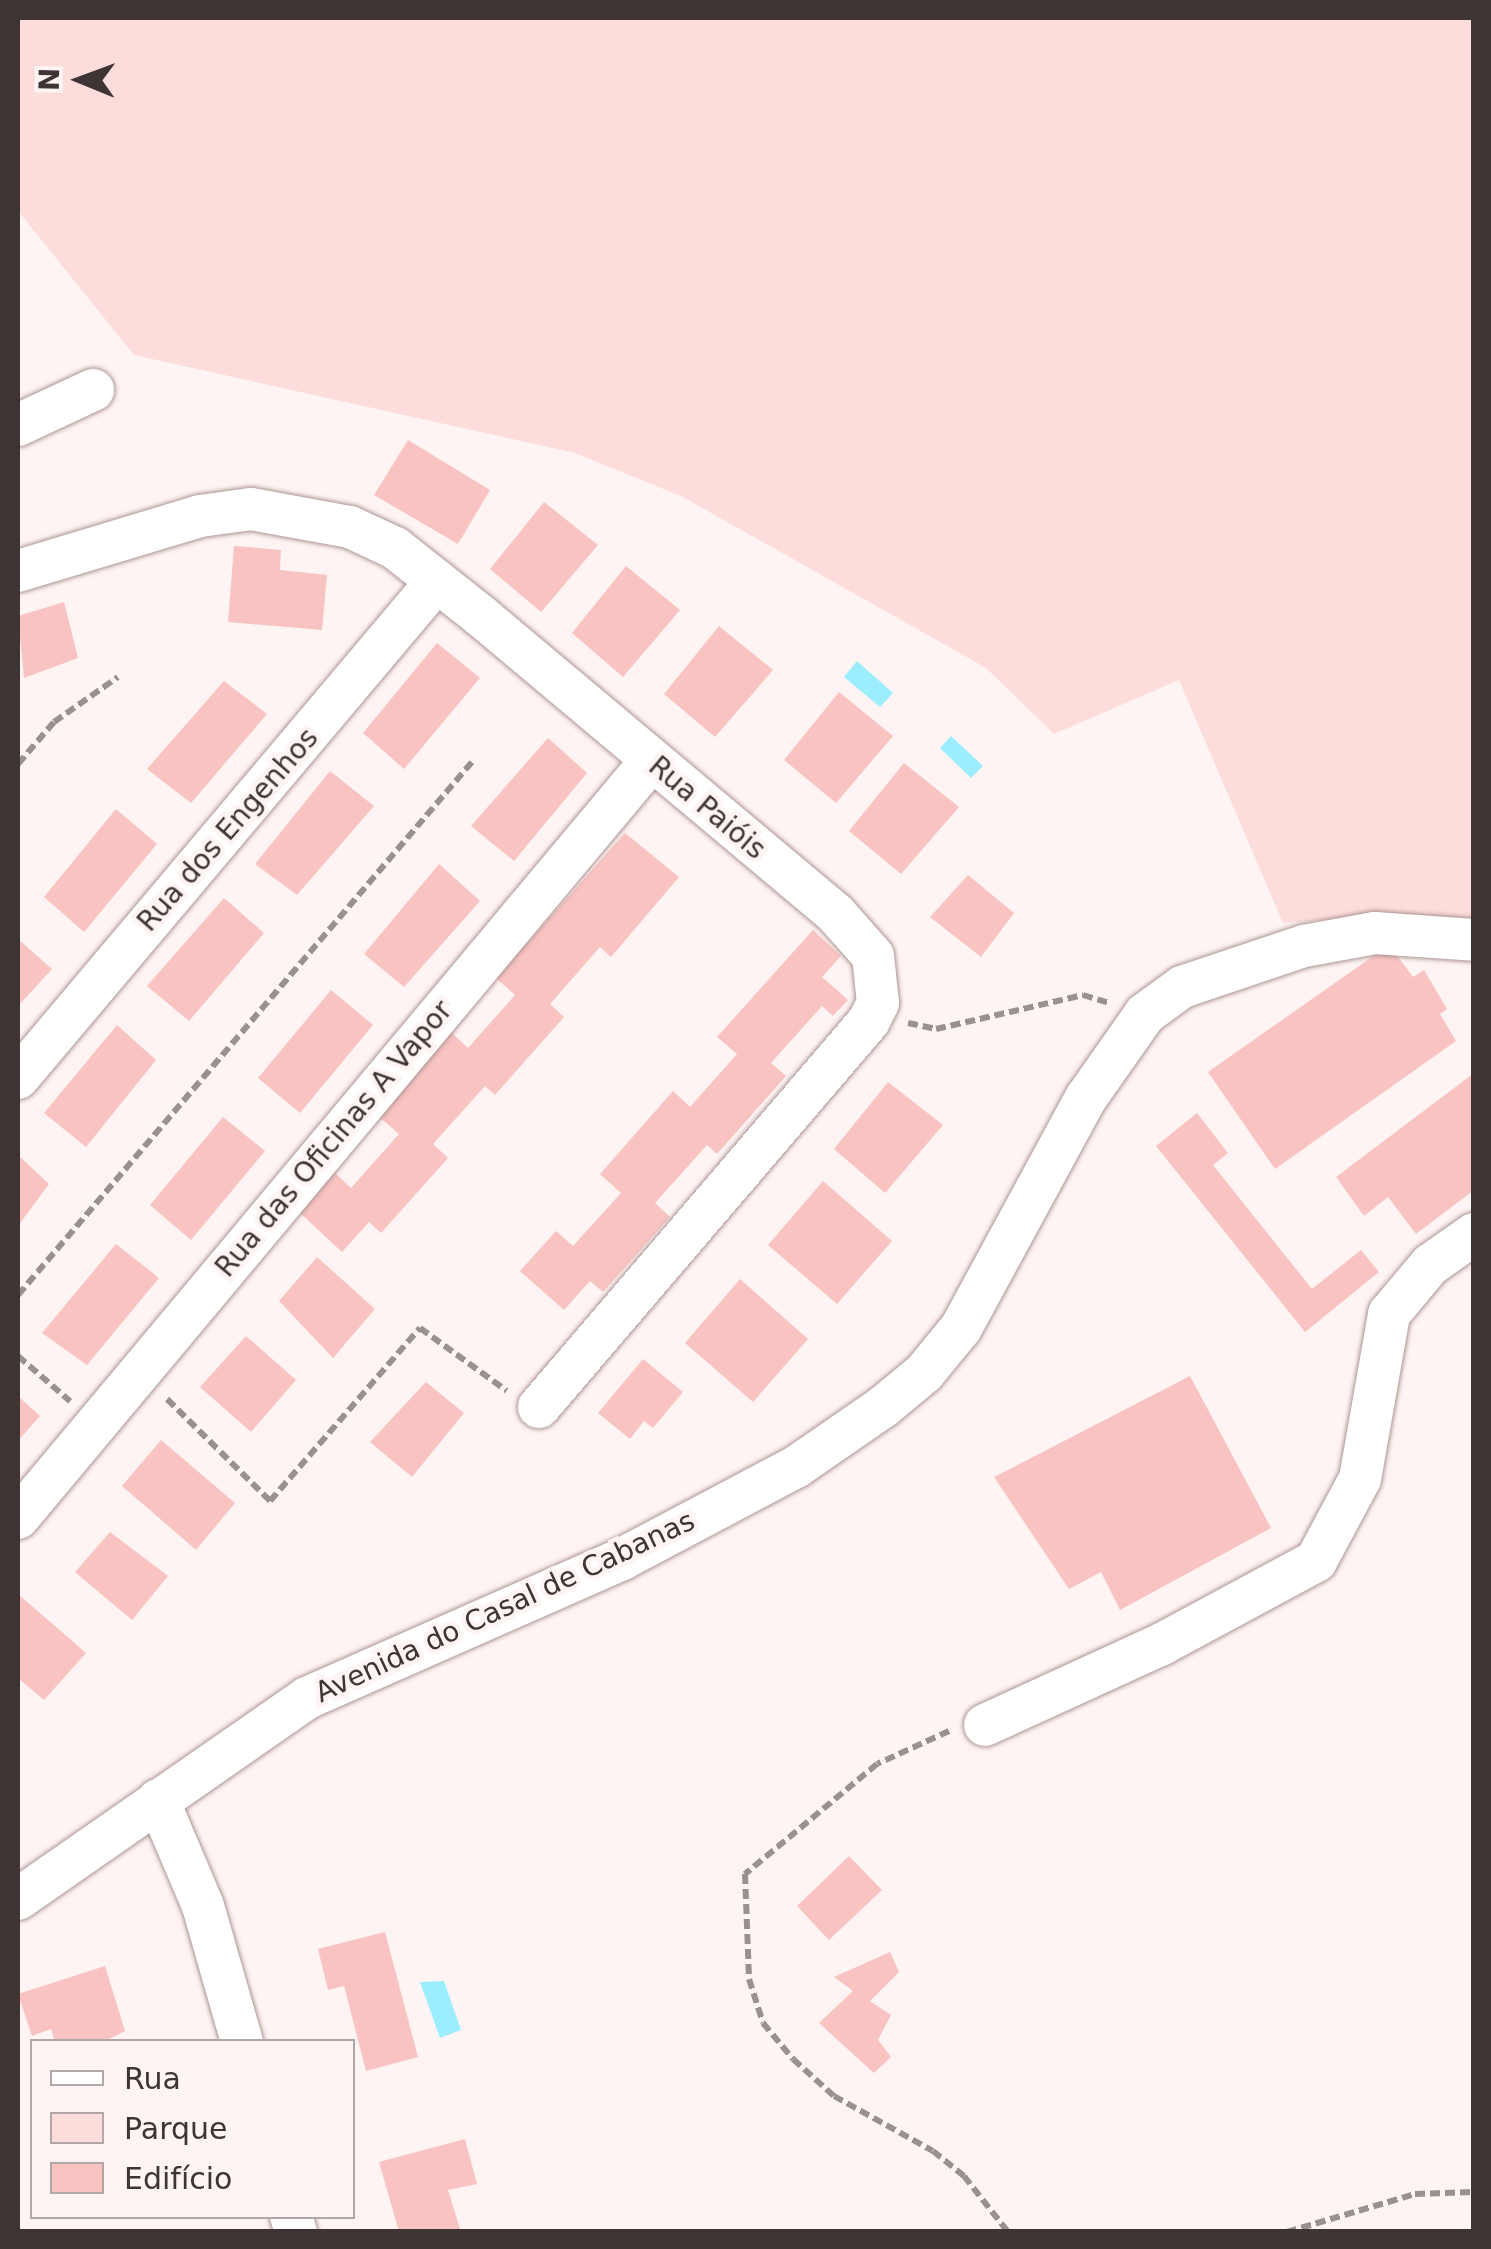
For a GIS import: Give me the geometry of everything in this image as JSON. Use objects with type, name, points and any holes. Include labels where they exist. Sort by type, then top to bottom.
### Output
[{"type":"street","points":[[18,426],[93,390]]},
{"type":"street","name":"Rua Paióis","points":[[18,571],[200,516],[251,509],[350,527],[394,548],[860,937],[873,956],[878,1003]]},
{"type":"street","name":"Rua dos Engenhos","points":[[18,1078],[437,581]]},
{"type":"street","name":"Rua das Oficinas A Vapor","points":[[18,1518],[651,761]]},
{"type":"street","points":[[1134,1028],[1182,988],[1304,946],[1375,934],[1474,940]]},
{"type":"street","points":[[539,1407],[836,1062],[878,1003]]},
{"type":"street","name":"Avenida do Casal de Cabanas","points":[[18,1899],[257,1728],[355,1672],[622,1558],[796,1467],[884,1406],[924,1373],[961,1328],[1086,1098],[1134,1028]]},
{"type":"street","points":[[985,1725],[1162,1644],[1316,1561],[1360,1478],[1390,1314],[1430,1265],[1474,1234]]},
{"type":"street","points":[[158,1800],[204,1906],[241,2039]]},
{"type":"path","points":[[18,764],[54,722],[118,677]]},
{"type":"path","points":[[18,1295],[472,762]]},
{"type":"path","points":[[878,1003],[914,1027],[936,1029],[1082,995],[1134,1028]]},
{"type":"path","points":[[139,1371],[270,1501],[420,1328],[484,1380]]},
{"type":"path","points":[[18,1356],[78,1409]]},
{"type":"path","points":[[985,1725],[944,1732],[877,1764],[745,1874],[744,1943],[762,2023],[793,2059],[834,2096],[934,2151],[964,2176],[1008,2232]]},
{"type":"path","points":[[1288,2232],[1415,2194],[1474,2192]]},
{"type":"green space","points":[[18,18],[1473,18],[1473,921],[1409,914],[1283,923],[1179,680],[1054,734],[986,668],[683,497],[575,453],[134,355],[18,211]]},
{"type":"water","points":[[857,661],[893,693],[880,707],[844,677]]},
{"type":"water","points":[[951,736],[983,766],[971,778],[940,748]]},
{"type":"water","points":[[444,1981],[461,2030],[440,2038],[420,1982]]},
{"type":"building","points":[[408,440],[490,490],[458,544],[374,495]]},
{"type":"building","points":[[544,502],[598,545],[541,612],[490,569]]},
{"type":"building","points":[[234,546],[281,550],[280,570],[327,575],[322,630],[228,622]]},
{"type":"building","points":[[626,566],[680,610],[623,677],[572,633]]},
{"type":"building","points":[[64,602],[78,658],[24,678],[18,616]]},
{"type":"building","points":[[719,626],[773,670],[715,737],[664,694]]},
{"type":"building","points":[[437,643],[480,678],[404,769],[363,733]]},
{"type":"building","points":[[224,681],[267,714],[191,803],[147,769]]},
{"type":"building","points":[[839,692],[893,736],[836,803],[784,760]]},
{"type":"building","points":[[548,738],[587,773],[514,861],[471,826]]},
{"type":"building","points":[[904,763],[959,807],[901,874],[849,831]]},
{"type":"building","points":[[330,771],[374,806],[297,895],[255,864]]},
{"type":"building","points":[[116,809],[157,844],[84,932],[44,897]]},
{"type":"building","points":[[625,833],[679,877],[611,957],[600,947],[550,1004],[564,1017],[495,1095],[485,1086],[433,1144],[448,1158],[381,1233],[369,1222],[342,1252],[299,1212],[334,1172],[351,1188],[399,1134],[377,1115],[451,1032],[468,1048],[515,995],[496,978]]},
{"type":"building","points":[[439,864],[480,901],[404,987],[364,954]]},
{"type":"building","points":[[968,875],[1014,913],[981,957],[930,917]]},
{"type":"building","points":[[224,898],[264,933],[189,1021],[147,986]]},
{"type":"building","points":[[813,930],[841,956],[822,977],[848,1000],[833,1016],[822,1006],[771,1063],[786,1076],[717,1154],[707,1145],[655,1203],[670,1217],[603,1292],[590,1281],[564,1310],[520,1271],[556,1231],[573,1246],[621,1193],[600,1174],[673,1091],[690,1107],[737,1054],[717,1037]]},
{"type":"building","points":[[18,939],[52,969],[18,1006]]},
{"type":"building","points":[[1389,945],[1413,977],[1424,970],[1447,1009],[1440,1014],[1456,1041],[1275,1169],[1208,1072]]},
{"type":"building","points":[[331,990],[373,1025],[300,1113],[258,1078]]},
{"type":"building","points":[[117,1025],[156,1060],[86,1147],[44,1113]]},
{"type":"building","points":[[1474,1073],[1474,1190],[1416,1234],[1388,1197],[1364,1216],[1336,1177]]},
{"type":"building","points":[[888,1082],[943,1125],[885,1193],[834,1149]]},
{"type":"building","points":[[1197,1113],[1228,1153],[1213,1165],[1312,1289],[1361,1250],[1379,1272],[1305,1332],[1156,1146]]},
{"type":"building","points":[[223,1117],[265,1151],[191,1240],[150,1205]]},
{"type":"building","points":[[18,1155],[49,1184],[18,1226]]},
{"type":"building","points":[[823,1181],[892,1241],[837,1304],[768,1245]]},
{"type":"building","points":[[116,1244],[159,1278],[87,1365],[42,1333]]},
{"type":"building","points":[[317,1257],[375,1309],[333,1358],[279,1301]]},
{"type":"building","points":[[740,1279],[808,1339],[753,1402],[685,1343]]},
{"type":"building","points":[[246,1336],[296,1380],[251,1432],[200,1387]]},
{"type":"building","points":[[643,1359],[683,1392],[653,1428],[644,1421],[630,1439],[598,1413]]},
{"type":"building","points":[[1190,1376],[1271,1528],[1120,1610],[1101,1572],[1069,1589],[994,1477]]},
{"type":"building","points":[[426,1382],[464,1413],[412,1477],[370,1442]]},
{"type":"building","points":[[18,1396],[40,1416],[18,1441]]},
{"type":"building","points":[[161,1440],[235,1503],[196,1550],[122,1486]]},
{"type":"building","points":[[110,1532],[168,1576],[132,1620],[75,1572]]},
{"type":"building","points":[[18,1594],[86,1653],[44,1700],[18,1678]]},
{"type":"building","points":[[849,1856],[882,1890],[829,1940],[797,1906]]},
{"type":"building","points":[[385,1932],[418,2057],[366,2071],[344,1986],[328,1990],[318,1949]]},
{"type":"building","points":[[890,1952],[899,1972],[870,2001],[891,2015],[878,2040],[891,2057],[874,2073],[819,2023],[853,1991],[834,1977]]},
{"type":"building","points":[[105,1966],[125,2031],[109,2039],[54,2039],[51,2029],[32,2036],[18,1994]]},
{"type":"building","points":[[465,2139],[477,2184],[448,2190],[461,2232],[399,2232],[379,2162]]}]
